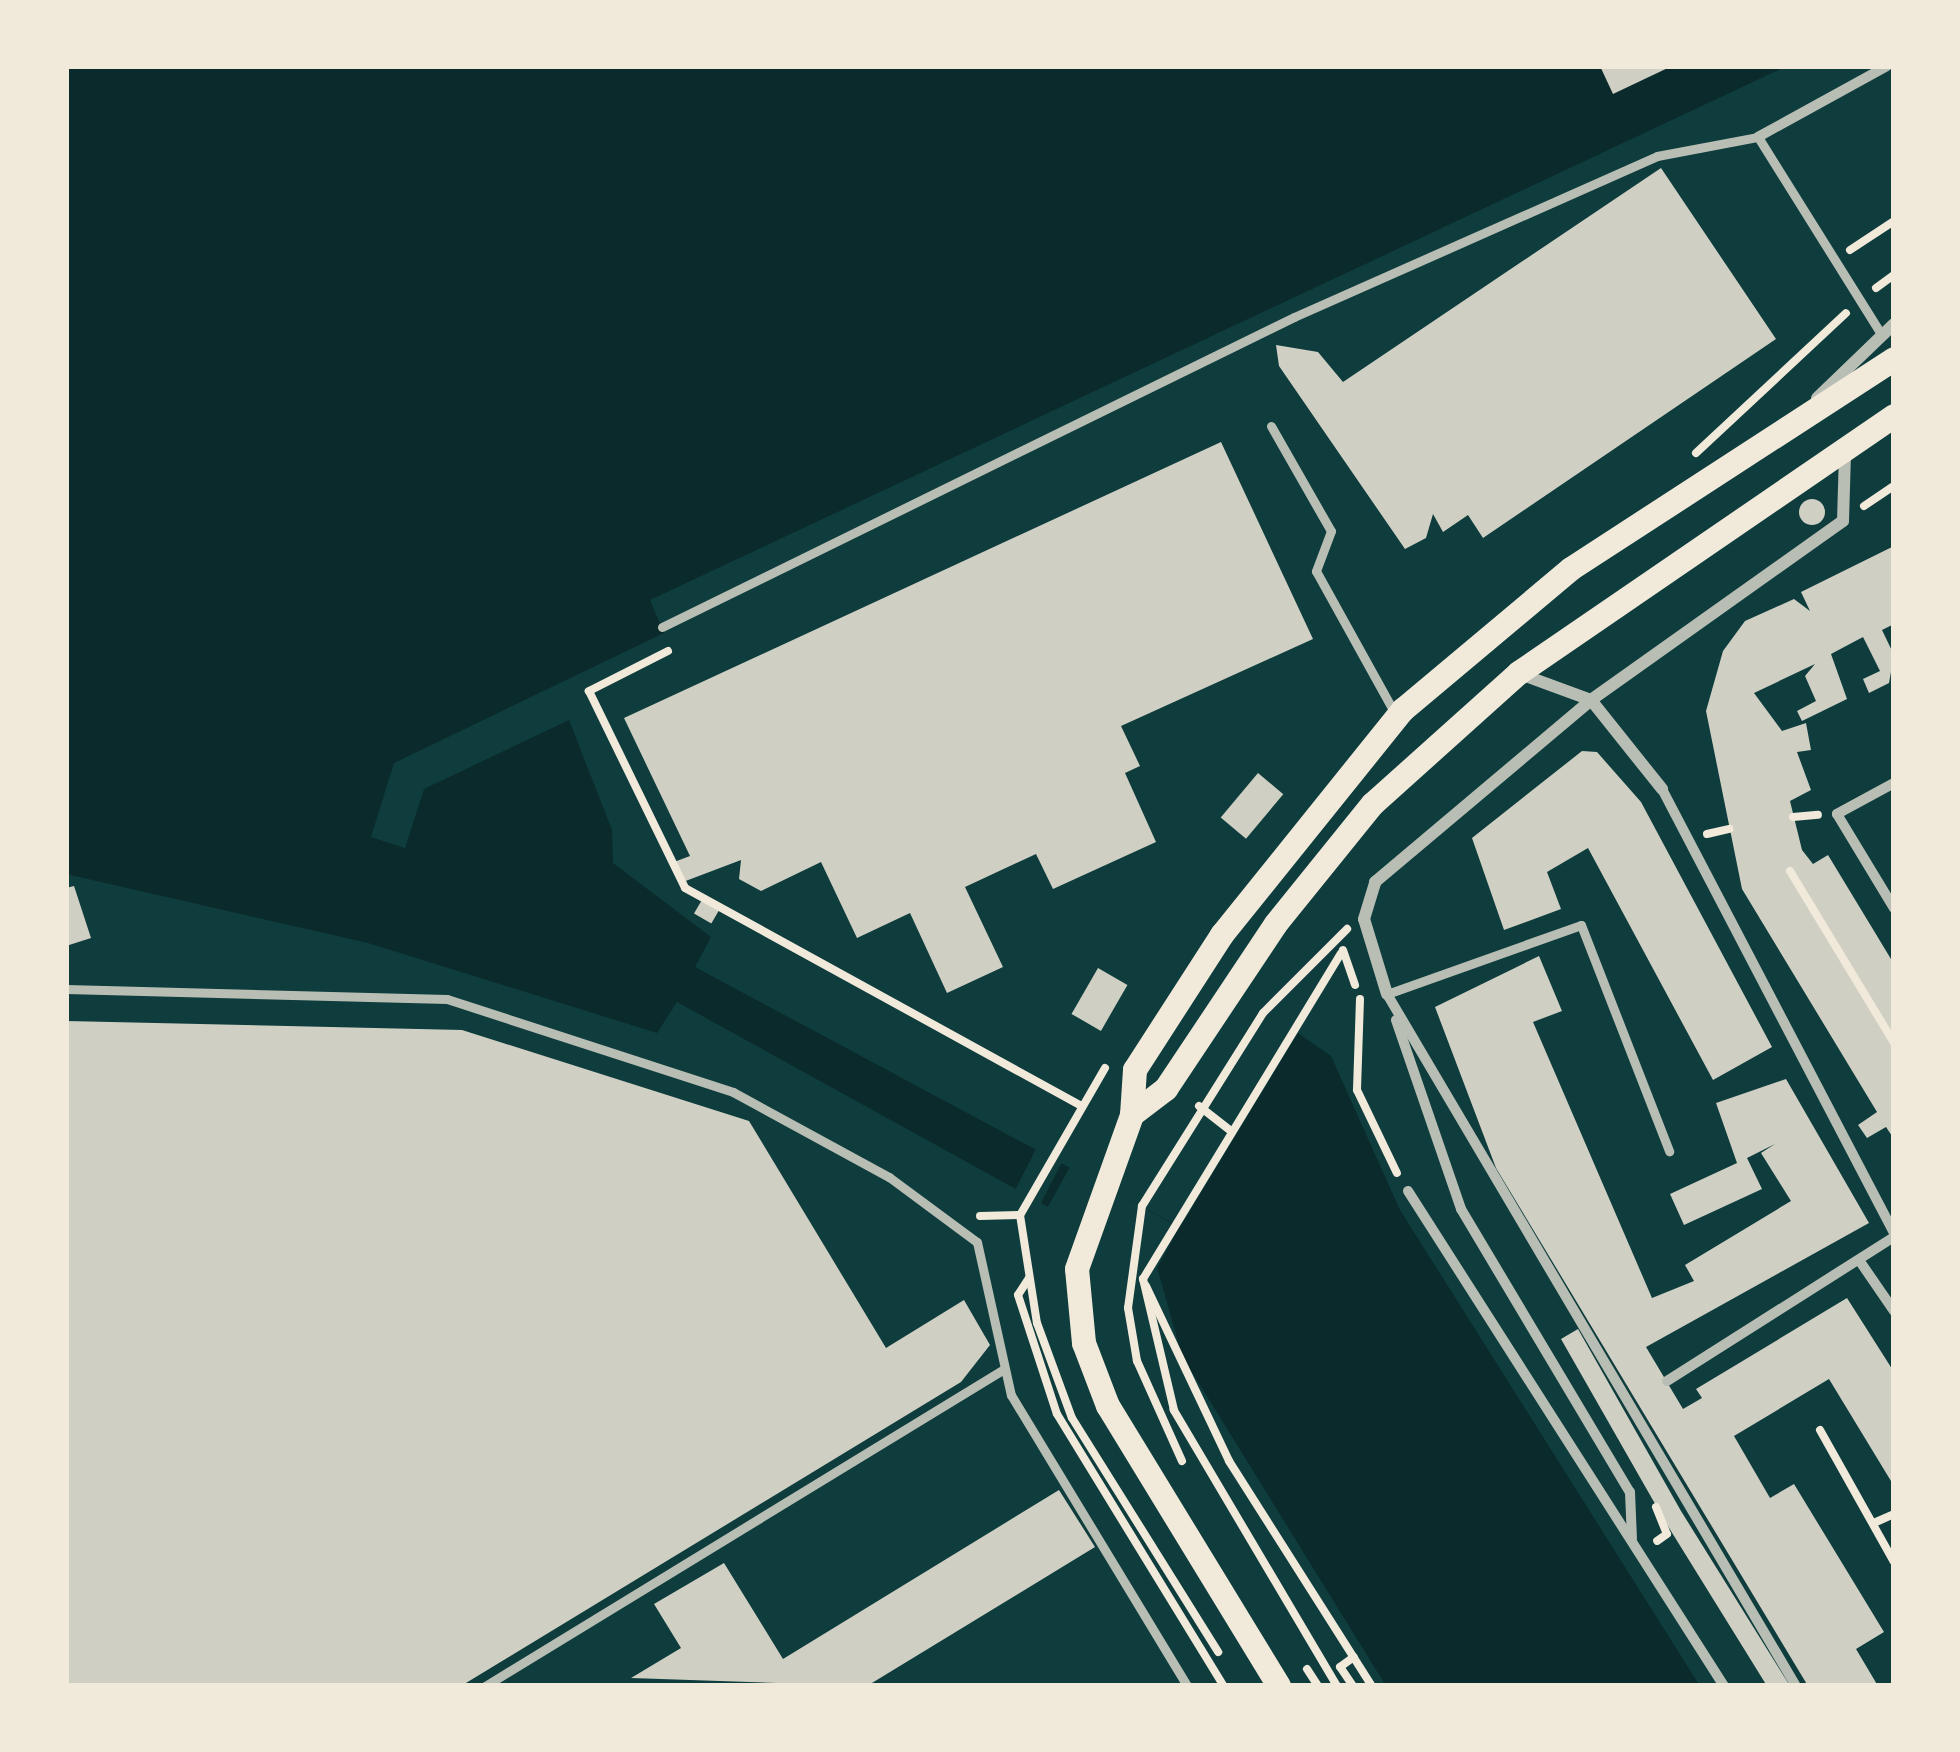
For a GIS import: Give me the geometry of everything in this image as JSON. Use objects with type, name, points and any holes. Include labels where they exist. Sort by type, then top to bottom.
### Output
[{"type":"main road","points":[[1279,1686],[1094,1377],[1078,1302],[1086,1229],[1132,1115],[1135,1070],[1310,820],[1396,717],[1499,623],[1680,497],[1894,359]]},
{"type":"main road","points":[[1132,1115],[1166,1089],[1338,842],[1519,673],[1894,416]]},
{"type":"street","points":[[1758,137],[1887,66]]},
{"type":"street","points":[[1794,421],[1894,324]]},
{"type":"street","points":[[1632,1539],[1630,1492],[1461,1209],[1364,919],[1388,869],[1591,700],[1843,521],[1845,449]]},
{"type":"street","points":[[1519,673],[1591,700],[1662,789],[1894,1235],[1666,1381]]},
{"type":"street","points":[[1894,783],[1837,814],[1894,908]]},
{"type":"street","points":[[1388,994],[1796,1686]]},
{"type":"street","points":[[1408,1190],[1724,1686]]},
{"type":"street","points":[[1859,1260],[1892,1305]]},
{"type":"lane","points":[[662,627],[1294,317],[1657,156],[1758,137],[1881,334]]},
{"type":"lane","points":[[1271,426],[1331,531],[1316,571],[1396,717]]},
{"type":"lane","points":[[1388,994],[1581,925],[1669,1151]]},
{"type":"lane","points":[[66,989],[447,999],[733,1092],[970,1235],[1004,1364],[1187,1686]]},
{"type":"lane","points":[[484,1686],[1004,1364]]},
{"type":"path","points":[[1870,237],[1894,220]]},
{"type":"path","points":[[1680,497],[1700,443],[1861,298],[1894,275]]},
{"type":"path","points":[[662,627],[673,650],[589,691],[685,888],[1081,1106]]},
{"type":"path","points":[[1790,872],[1894,1042]]},
{"type":"path","points":[[1191,1476],[1137,1361],[1128,1252],[1142,1206],[1286,982],[1364,919]]},
{"type":"path","points":[[1336,1686],[1174,1410],[1143,1279],[1341,953]]},
{"type":"path","points":[[1361,1002],[1358,1090],[1393,1165]]},
{"type":"path","points":[[1116,1052],[1019,1215],[1029,1278],[1018,1295],[1057,1414],[1224,1686]]},
{"type":"path","points":[[982,1215],[1019,1215]]},
{"type":"path","points":[[1143,1279],[1217,1440],[1372,1686]]},
{"type":"path","points":[[1820,1430],[1876,1522],[1894,1562]]},
{"type":"path","points":[[1652,1500],[1667,1533]]},
{"type":"path","points":[[1876,1522],[1894,1514]]},
{"type":"path","points":[[1282,1628],[1318,1686]]},
{"type":"path","points":[[1353,1686],[1340,1667],[1354,1657]]},
{"type":"water","points":[[66,66],[1787,66],[650,600],[664,633],[394,763],[371,837],[405,848],[424,789],[569,720],[612,830],[613,863],[711,937],[695,967],[1180,1227],[1298,1033],[1331,1056],[1400,1210],[1700,1686],[1386,1686],[1182,1356],[1157,1267],[677,1002],[657,1033],[368,943],[66,874]]},
{"type":"pier","points":[[1036,1149],[1062,1162],[1041,1204],[1015,1191]]},
{"type":"pier","points":[[1070,1167],[1179,1228],[1156,1270],[1047,1209]]},
{"type":"building","points":[[1600,66],[1672,66],[1613,94]]},
{"type":"building","points":[[1661,168],[1776,339],[1483,538],[1468,515],[1443,532],[1433,514],[1426,538],[1405,549],[1279,366],[1276,345],[1318,352],[1343,382]]},
{"type":"building","points":[[1221,442],[1313,639],[1121,726],[1140,766],[1125,773],[1156,842],[1053,889],[1036,854],[965,887],[1003,967],[947,993],[910,913],[857,938],[821,862],[761,891],[739,879],[741,860],[683,882],[674,862],[690,856],[624,718]]},
{"type":"building","points":[[1812,499],[1825,512],[1812,525],[1799,512]]},
{"type":"building","points":[[1894,546],[1894,624],[1882,630],[1894,655],[1889,683],[1869,693],[1863,679],[1880,671],[1863,637],[1831,654],[1847,699],[1802,721],[1797,711],[1816,701],[1805,676],[1815,664],[1754,693],[1782,731],[1806,723],[1811,750],[1797,752],[1811,790],[1790,801],[1802,850],[1813,864],[1828,855],[1894,964],[1894,1139],[1886,1127],[1867,1138],[1858,1125],[1877,1112],[1742,889],[1706,711],[1723,651],[1745,621],[1794,599],[1810,611],[1801,592]]},
{"type":"building","points":[[1582,751],[1597,752],[1641,802],[1772,1047],[1713,1080],[1588,848],[1547,872],[1561,909],[1504,930],[1472,838]]},
{"type":"building","points":[[1258,773],[1283,794],[1246,839],[1221,817]]},
{"type":"building","points":[[74,886],[91,938],[66,946],[66,888]]},
{"type":"building","points":[[703,898],[720,908],[711,924],[694,914]]},
{"type":"building","points":[[1539,956],[1562,1011],[1533,1022],[1652,1298],[1694,1281],[1685,1265],[1791,1201],[1761,1153],[1775,1144],[1747,1158],[1762,1189],[1684,1225],[1670,1194],[1737,1163],[1716,1103],[1786,1079],[1869,1223],[1646,1347],[1683,1409],[1702,1398],[1696,1389],[1847,1298],[1894,1372],[1894,1486],[1829,1379],[1734,1436],[1770,1498],[1794,1484],[1884,1632],[1856,1649],[1878,1686],[1808,1686],[1496,1168],[1435,1007]]},
{"type":"building","points":[[1098,968],[1127,985],[1101,1031],[1072,1014]]},
{"type":"building","points":[[66,1021],[462,1030],[749,1121],[886,1348],[964,1300],[990,1345],[961,1382],[461,1686],[66,1686]]},
{"type":"building","points":[[1578,1329],[1681,1511],[1790,1686],[1767,1686],[1666,1523],[1561,1339]]},
{"type":"building","points":[[1059,1490],[1095,1547],[867,1686],[631,1678],[681,1648],[654,1604],[724,1563],[783,1659]]}]
